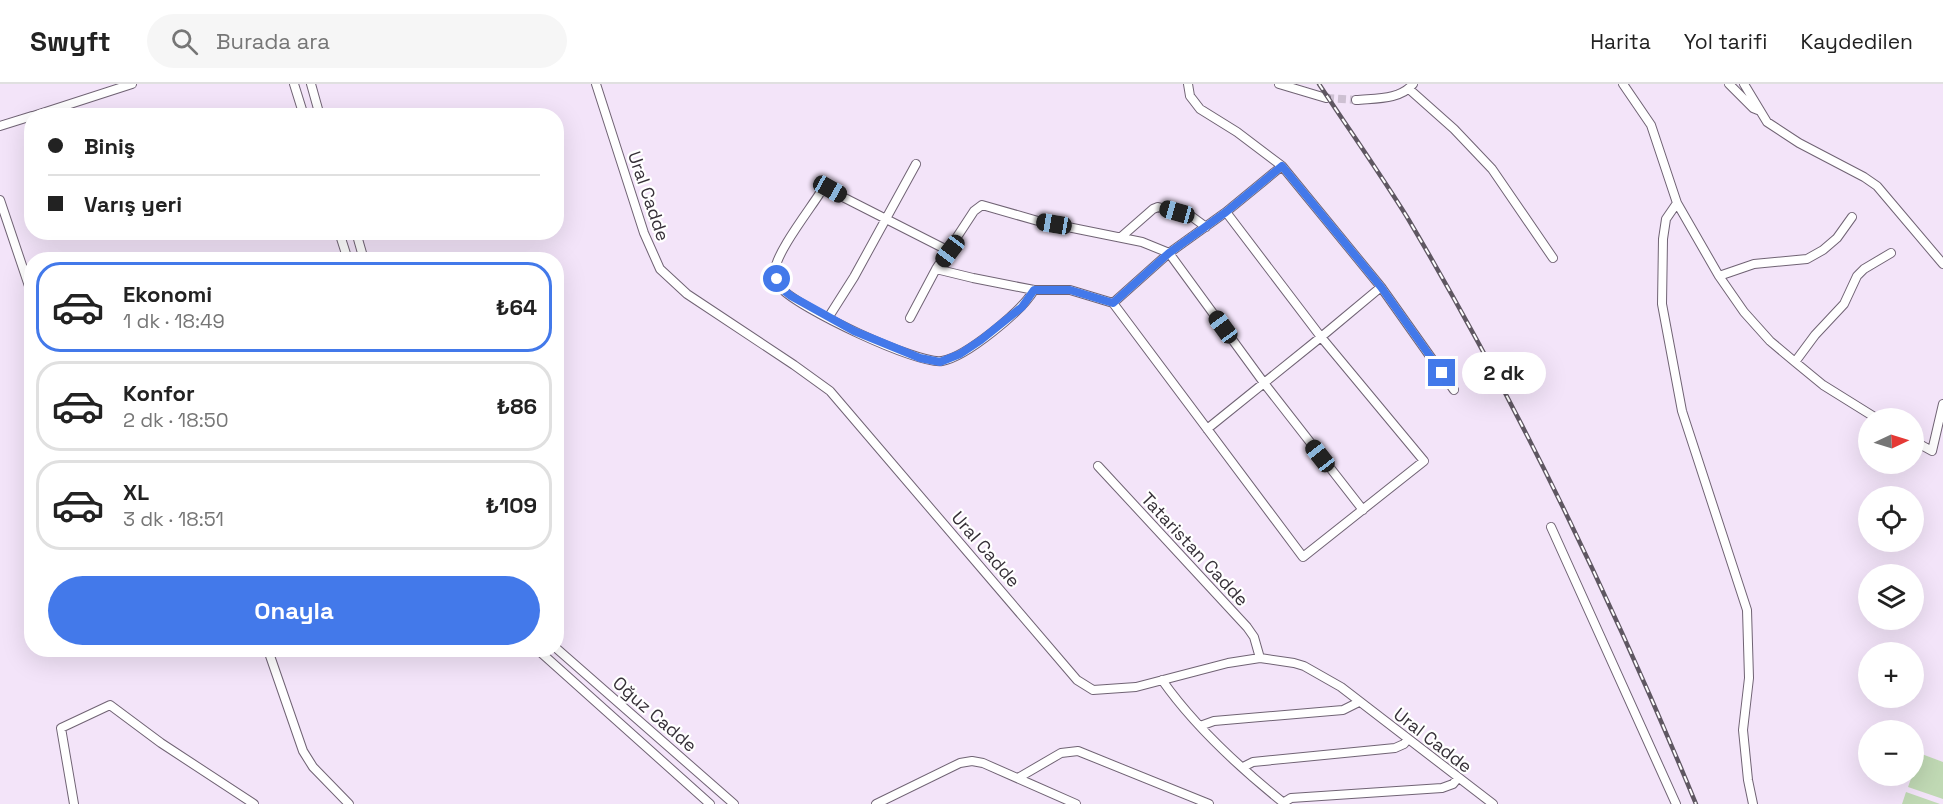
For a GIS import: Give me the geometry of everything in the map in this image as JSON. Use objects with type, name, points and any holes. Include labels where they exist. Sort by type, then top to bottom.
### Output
[{"type":"street","points":[[57,108],[132,84]]},
{"type":"street","points":[[294,84],[302,108]]},
{"type":"street","points":[[311,84],[318,108]]},
{"type":"street","name":"Ural Cadde","points":[[596,84],[644,233],[660,269],[687,294],[794,365],[830,392],[1077,680],[1093,690],[1136,687],[1228,663],[1260,658],[1304,666],[1341,687],[1493,804]]},
{"type":"street","points":[[1188,84],[1190,96],[1200,109],[1238,132],[1282,166],[1381,287],[1454,390]]},
{"type":"street","points":[[1279,84],[1326,98]]},
{"type":"street","points":[[1623,84],[1651,125],[1677,203],[1719,276],[1744,312],[1770,341],[1794,362],[1823,385],[1860,408]]},
{"type":"street","points":[[1728,84],[1753,108],[1759,110]]},
{"type":"street","points":[[1744,84],[1767,122],[1784,134],[1877,186],[1943,264]]},
{"type":"street","points":[[1356,100],[1396,95],[1411,87],[1492,169],[1553,258]]},
{"type":"street","points":[[0,126],[24,118]]},
{"type":"street","points":[[828,318],[854,277],[916,164]]},
{"type":"street","points":[[1113,303],[1169,253],[1226,212],[1282,166]]},
{"type":"street","points":[[950,251],[885,220],[830,189],[824,189],[783,251],[776,268],[777,279],[782,289],[791,296],[828,318],[920,358],[940,362],[960,354],[981,340],[1022,307],[1034,290]]},
{"type":"street","points":[[0,200],[24,271]]},
{"type":"street","points":[[1677,203],[1666,219],[1663,239],[1662,304],[1682,411],[1747,610],[1749,678],[1743,730],[1753,804]]},
{"type":"street","points":[[910,318],[936,268],[950,251],[974,211],[982,205],[1038,221],[1142,242],[1169,253],[1264,383],[1363,510]]},
{"type":"street","points":[[1121,237],[1158,207],[1191,216],[1206,227]]},
{"type":"street","points":[[936,268],[1034,290],[1070,290],[1113,303],[1303,557],[1424,461],[1321,338],[1226,212]]},
{"type":"street","points":[[1719,276],[1754,264],[1807,260],[1837,238],[1852,217]]},
{"type":"street","points":[[1794,362],[1844,304],[1857,276],[1891,252]]},
{"type":"street","points":[[1207,429],[1381,287]]},
{"type":"street","points":[[1924,447],[1932,451],[1943,404]]},
{"type":"street","name":"Tataristan Cadde","points":[[1098,466],[1247,627],[1254,638],[1260,658]]},
{"type":"street","points":[[1551,527],[1676,804]]},
{"type":"street","name":"Oğuz Cadde","points":[[564,655],[734,804]]},
{"type":"street","points":[[270,657],[303,751],[313,767],[349,804]]},
{"type":"street","name":"Oğuz Cadde","points":[[546,657],[710,804]]},
{"type":"street","points":[[1162,680],[1179,705],[1284,803],[1291,798],[1442,789],[1453,784],[1458,778]]},
{"type":"street","points":[[1200,726],[1214,721],[1343,710],[1359,702]]},
{"type":"street","points":[[74,804],[61,728],[110,705],[161,743],[254,804]]},
{"type":"street","points":[[1243,767],[1253,762],[1395,748],[1404,744],[1408,739]]},
{"type":"street","points":[[1018,778],[1061,753],[1078,752],[1209,804]]},
{"type":"street","points":[[876,804],[954,765],[966,762],[983,763],[1076,804]]},
{"type":"green space","points":[[1924,755],[1943,762],[1943,799],[1908,787],[1924,786]]},
{"type":"green space","points":[[1906,792],[1940,804],[1902,804]]},
{"type":"tunnel","points":[[1326,98],[1356,100]]},
{"type":"railway","points":[[1319,84],[1407,217],[1487,359],[1597,579],[1696,804]]},
{"type":"route","points":[[777,279],[782,289],[791,296],[854,331],[920,358],[940,362],[949,360],[981,340],[1022,307],[1034,290],[1070,290],[1113,303],[1169,253],[1226,212],[1282,166],[1381,287],[1442,373]]}]
